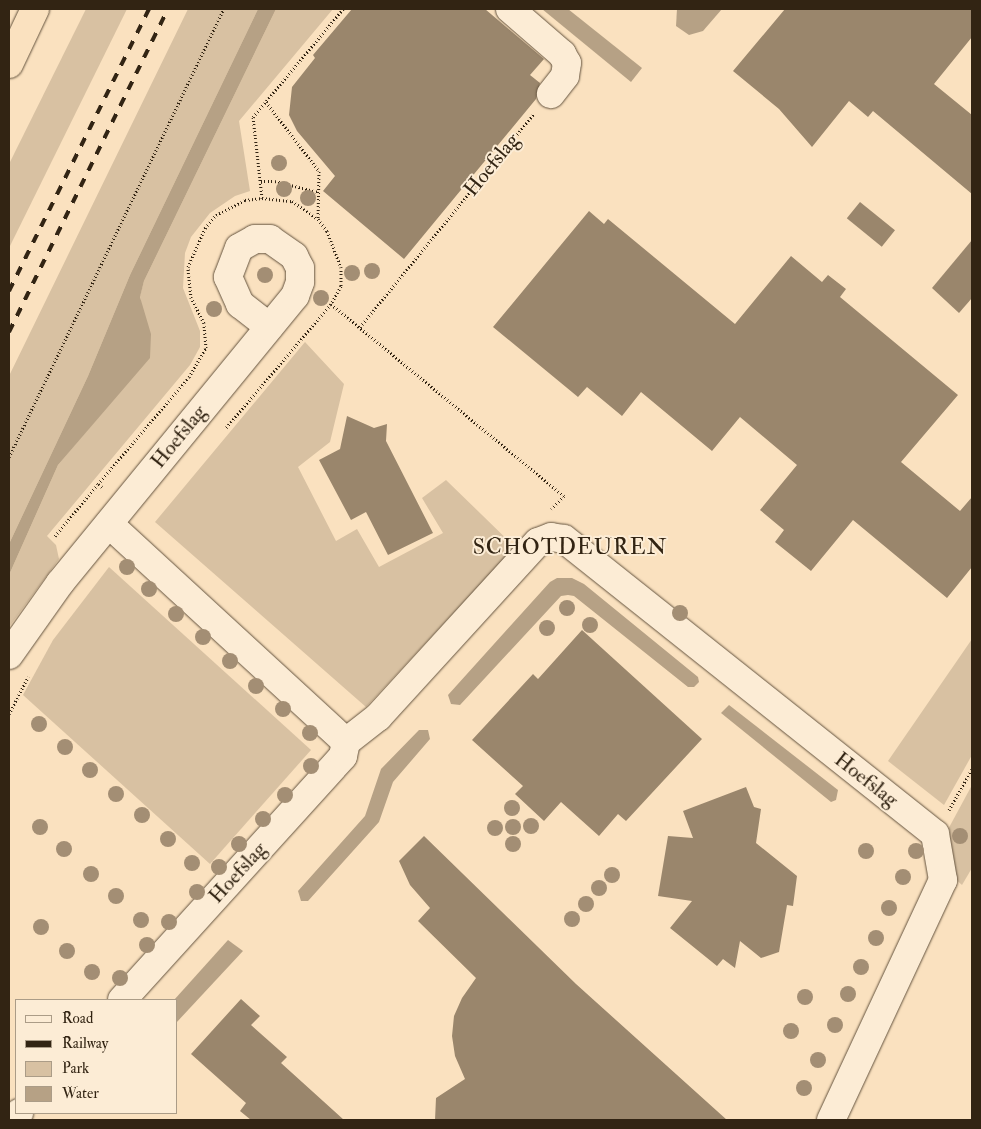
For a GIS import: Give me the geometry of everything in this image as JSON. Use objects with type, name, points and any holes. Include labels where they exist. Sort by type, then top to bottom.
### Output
[{"type":"highway","points":[[9,64],[34,9]]},
{"type":"street","points":[[510,9],[562,54],[567,63],[565,76],[551,94]]},
{"type":"street","name":"Hoefslag","points":[[9,655],[28,624],[269,327]]},
{"type":"street","points":[[109,524],[346,742]]},
{"type":"street","name":"Hoefslag","points":[[123,999],[343,756],[347,751],[346,742],[378,717],[538,542],[552,537],[564,539],[577,546],[873,788],[935,834]]},
{"type":"street","points":[[831,1120],[943,880],[935,834]]},
{"type":"path","points":[[9,457],[224,9]]},
{"type":"path","points":[[262,198],[253,117],[343,9]]},
{"type":"path","name":"Hoefslag","points":[[360,327],[551,94]]},
{"type":"path","points":[[266,102],[319,171],[318,219]]},
{"type":"path","points":[[260,181],[275,181],[318,192]]},
{"type":"path","points":[[331,304],[564,496],[549,512],[552,537]]},
{"type":"path","points":[[55,536],[98,484]]},
{"type":"path","points":[[935,834],[972,769]]},
{"type":"green space","points":[[86,9],[127,9],[9,248],[9,164]]},
{"type":"green space","points":[[188,9],[258,9],[130,275],[88,376],[9,544],[9,376]]},
{"type":"green space","points":[[276,9],[333,9],[239,121],[250,191],[235,196],[210,213],[191,237],[185,253],[183,288],[200,331],[200,347],[190,365],[47,536],[56,545],[59,559],[9,627],[9,575],[58,465],[95,421],[142,308],[140,296],[144,281]]},
{"type":"green space","points":[[305,342],[344,384],[330,442],[298,467],[336,541],[357,529],[379,567],[443,533],[422,498],[446,480],[515,547],[366,707],[155,522]]},
{"type":"green space","points":[[109,567],[311,750],[210,864],[23,695],[53,640]]},
{"type":"green space","points":[[972,639],[972,755],[944,805],[888,761]]},
{"type":"green space","points":[[972,785],[972,868],[962,885],[952,876],[945,835]]},
{"type":"water","points":[[258,9],[276,9],[144,281],[140,297],[151,334],[150,358],[58,465],[9,575],[9,544],[88,376],[130,275]]},
{"type":"water","points":[[542,9],[568,9],[642,68],[631,82]]},
{"type":"water","points":[[677,9],[722,9],[703,31],[689,35],[676,26]]},
{"type":"water","points":[[557,578],[572,578],[584,584],[698,677],[699,682],[694,687],[688,687],[574,596],[568,595],[561,596],[460,705],[451,704],[448,695],[550,582]]},
{"type":"water","points":[[729,705],[838,790],[836,800],[831,802],[721,713]]},
{"type":"water","points":[[419,730],[428,730],[430,739],[393,782],[379,822],[308,901],[301,901],[298,891],[365,816],[381,769]]},
{"type":"water","points":[[228,940],[243,951],[178,1021],[178,999],[175,999]]},
{"type":"building","points":[[352,9],[485,9],[544,59],[530,75],[540,83],[536,99],[404,259],[323,191],[335,176],[297,131],[289,115],[292,87],[315,58],[313,55]]},
{"type":"building","points":[[785,9],[972,9],[972,37],[934,84],[972,115],[972,194],[873,111],[868,117],[849,101],[812,147],[779,109],[733,71]]},
{"type":"building","points":[[860,202],[895,230],[882,247],[847,218]]},
{"type":"building","points":[[589,211],[604,224],[608,219],[735,324],[791,256],[822,282],[828,275],[846,289],[840,297],[958,395],[901,462],[960,511],[972,497],[972,567],[947,598],[853,520],[811,571],[775,542],[784,530],[760,510],[797,465],[740,417],[712,451],[641,392],[622,416],[587,387],[578,397],[493,327]]},
{"type":"building","points":[[972,240],[972,298],[959,313],[932,288]]},
{"type":"building","points":[[347,416],[374,428],[387,424],[386,441],[433,533],[388,555],[366,512],[351,520],[319,460],[340,449]]},
{"type":"building","points":[[582,630],[702,739],[626,821],[618,814],[599,836],[561,802],[544,821],[515,794],[523,786],[472,740],[533,674],[538,679]]},
{"type":"building","points":[[746,787],[754,807],[761,809],[756,843],[797,876],[793,906],[787,905],[779,952],[761,958],[740,941],[735,968],[723,959],[717,966],[670,928],[692,901],[658,896],[668,836],[693,838],[683,811]]},
{"type":"building","points":[[424,836],[576,984],[727,1120],[435,1120],[436,1098],[465,1079],[455,1056],[452,1036],[454,1016],[462,998],[476,978],[418,921],[430,908],[410,885],[399,861]]},
{"type":"building","points":[[241,999],[260,1016],[251,1025],[287,1057],[281,1063],[344,1120],[251,1120],[240,1111],[246,1103],[191,1054]]},
{"type":"railway","points":[[9,291],[149,9]]},
{"type":"railway","points":[[9,332],[168,9]]},
{"type":"district","name":"SCHOTDEUREN","points":[[570,548]]}]
